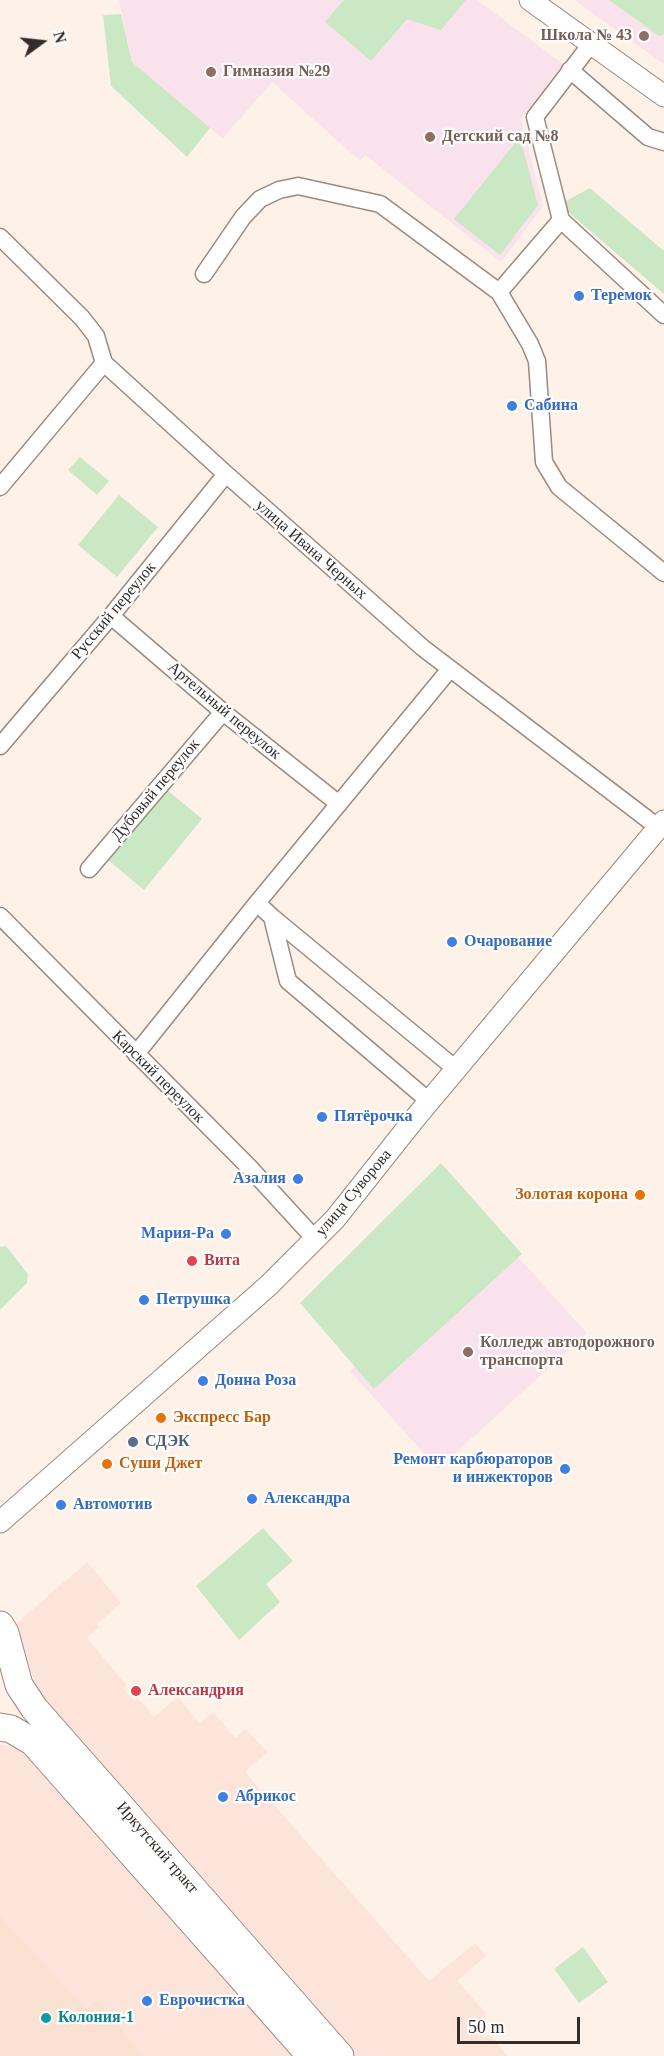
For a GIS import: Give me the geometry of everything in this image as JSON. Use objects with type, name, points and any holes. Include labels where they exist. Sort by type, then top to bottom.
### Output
[{"type":"main road","name":"Иркутский тракт","points":[[0,1625],[19,1685],[34,1708],[340,2056]]},
{"type":"main road","name":"Иркутский тракт","points":[[0,1727],[11,1729],[33,1742],[311,2056]]},
{"type":"street","points":[[530,0],[664,96]]},
{"type":"street","points":[[591,44],[535,117],[561,220],[664,315]]},
{"type":"street","points":[[570,70],[648,137],[664,141]]},
{"type":"street","points":[[204,274],[243,217],[260,199],[279,190],[298,186],[380,204],[499,292],[530,344],[537,361],[544,462],[559,487],[664,573]]},
{"type":"street","points":[[499,292],[561,220]]},
{"type":"street","name":"улица Ивана Черных","points":[[0,237],[82,318],[96,336],[104,363],[226,474],[423,648],[661,824]]},
{"type":"street","points":[[0,487],[104,363]]},
{"type":"street","name":"Русский переулок","points":[[0,746],[111,616],[226,474]]},
{"type":"street","name":"Артельный переулок","points":[[111,616],[223,712],[339,804]]},
{"type":"street","points":[[136,1054],[400,727],[450,669]]},
{"type":"street","name":"Дубовый переулок","points":[[89,869],[223,712]]},
{"type":"street","name":"улица Суворова","points":[[0,1522],[269,1285],[335,1219],[661,824]]},
{"type":"street","points":[[257,903],[457,1070]]},
{"type":"street","name":"Карский переулок","points":[[0,916],[250,1168],[315,1239]]},
{"type":"street","points":[[272,916],[288,981],[430,1102]]},
{"type":"shaded area","name":"Детский сад №8","points":[[119,0],[477,0],[563,64],[521,119],[543,206],[501,262],[365,155],[360,161],[272,82],[223,138],[173,99],[132,62]]},
{"type":"shaded area","name":"Школа № 43","points":[[575,0],[664,0],[664,64],[584,7]]},
{"type":"shaded area","name":"Колледж автодорожного транспорта","points":[[498,1235],[587,1333],[438,1469],[350,1371]]},
{"type":"shaded area","points":[[87,1562],[121,1603],[97,1624],[99,1627],[87,1638],[127,1686],[124,1689],[134,1701],[138,1698],[154,1717],[178,1697],[199,1723],[213,1712],[235,1738],[246,1729],[267,1752],[245,1772],[429,1981],[475,1943],[486,1956],[457,1981],[486,2013],[473,2024],[484,2038],[489,2034],[508,2056],[354,2056],[46,1701],[35,1683],[16,1624]]},
{"type":"shaded area","points":[[0,1745],[14,1747],[32,1756],[296,2056],[140,2056],[142,2054],[98,2000],[85,2010],[0,1915]]},
{"type":"shaded area","points":[[0,1915],[85,2009],[98,2000],[142,2054],[140,2056],[0,2056]]},
{"type":"green space","points":[[344,0],[466,0],[441,30],[407,19],[371,61],[325,22]]},
{"type":"green space","points":[[609,0],[664,0],[664,34],[659,36]]},
{"type":"green space","points":[[121,14],[132,62],[210,128],[187,157],[111,86],[103,15]]},
{"type":"green space","points":[[520,137],[538,205],[500,255],[454,219]]},
{"type":"green space","points":[[590,188],[664,251],[664,294],[567,211],[562,203]]},
{"type":"green space","points":[[80,457],[109,481],[97,495],[68,470]]},
{"type":"green space","points":[[119,495],[158,527],[117,577],[78,545]]},
{"type":"green space","points":[[166,789],[202,819],[144,890],[108,860]]},
{"type":"green space","points":[[441,1163],[522,1254],[374,1389],[300,1303]]},
{"type":"green space","points":[[6,1246],[28,1274],[27,1283],[0,1310],[0,1247]]},
{"type":"green space","points":[[263,1528],[293,1561],[266,1584],[280,1602],[239,1640],[196,1586]]},
{"type":"green space","points":[[583,1947],[608,1982],[579,2003],[554,1969]]},
{"type":"place","name":"Школа № 43","points":[[644,36]]},
{"type":"place","name":"Гимназия №29","points":[[211,72]]},
{"type":"place","name":"Детский сад №8","points":[[430,137]]},
{"type":"place","name":"Теремок","points":[[579,296]]},
{"type":"place","name":"Сабина","points":[[512,406]]},
{"type":"place","name":"Очарование","points":[[452,942]]},
{"type":"place","name":"Пятёрочка","points":[[322,1117]]},
{"type":"place","name":"Азалия","points":[[298,1179]]},
{"type":"place","name":"Золотая корона","points":[[640,1195]]},
{"type":"place","name":"Мария-Ра","points":[[226,1234]]},
{"type":"place","name":"Вита","points":[[192,1261]]},
{"type":"place","name":"Петрушка","points":[[144,1300]]},
{"type":"place","name":"Колледж автодорожного транспорта","points":[[468,1352]]},
{"type":"place","name":"Донна Роза","points":[[203,1381]]},
{"type":"place","name":"Экспресс Бар","points":[[161,1418]]},
{"type":"place","name":"СДЭК","points":[[133,1442]]},
{"type":"place","name":"Суши Джет","points":[[107,1464]]},
{"type":"place","name":"Ремонт карбюраторов и инжекторов","points":[[565,1469]]},
{"type":"place","name":"Александра","points":[[252,1499]]},
{"type":"place","name":"Автомотив","points":[[61,1505]]},
{"type":"place","name":"Александрия","points":[[136,1691]]},
{"type":"place","name":"Абрикос","points":[[223,1797]]},
{"type":"place","name":"Еврочистка","points":[[147,2001]]},
{"type":"place","name":"Колония-1","points":[[46,2018]]}]
